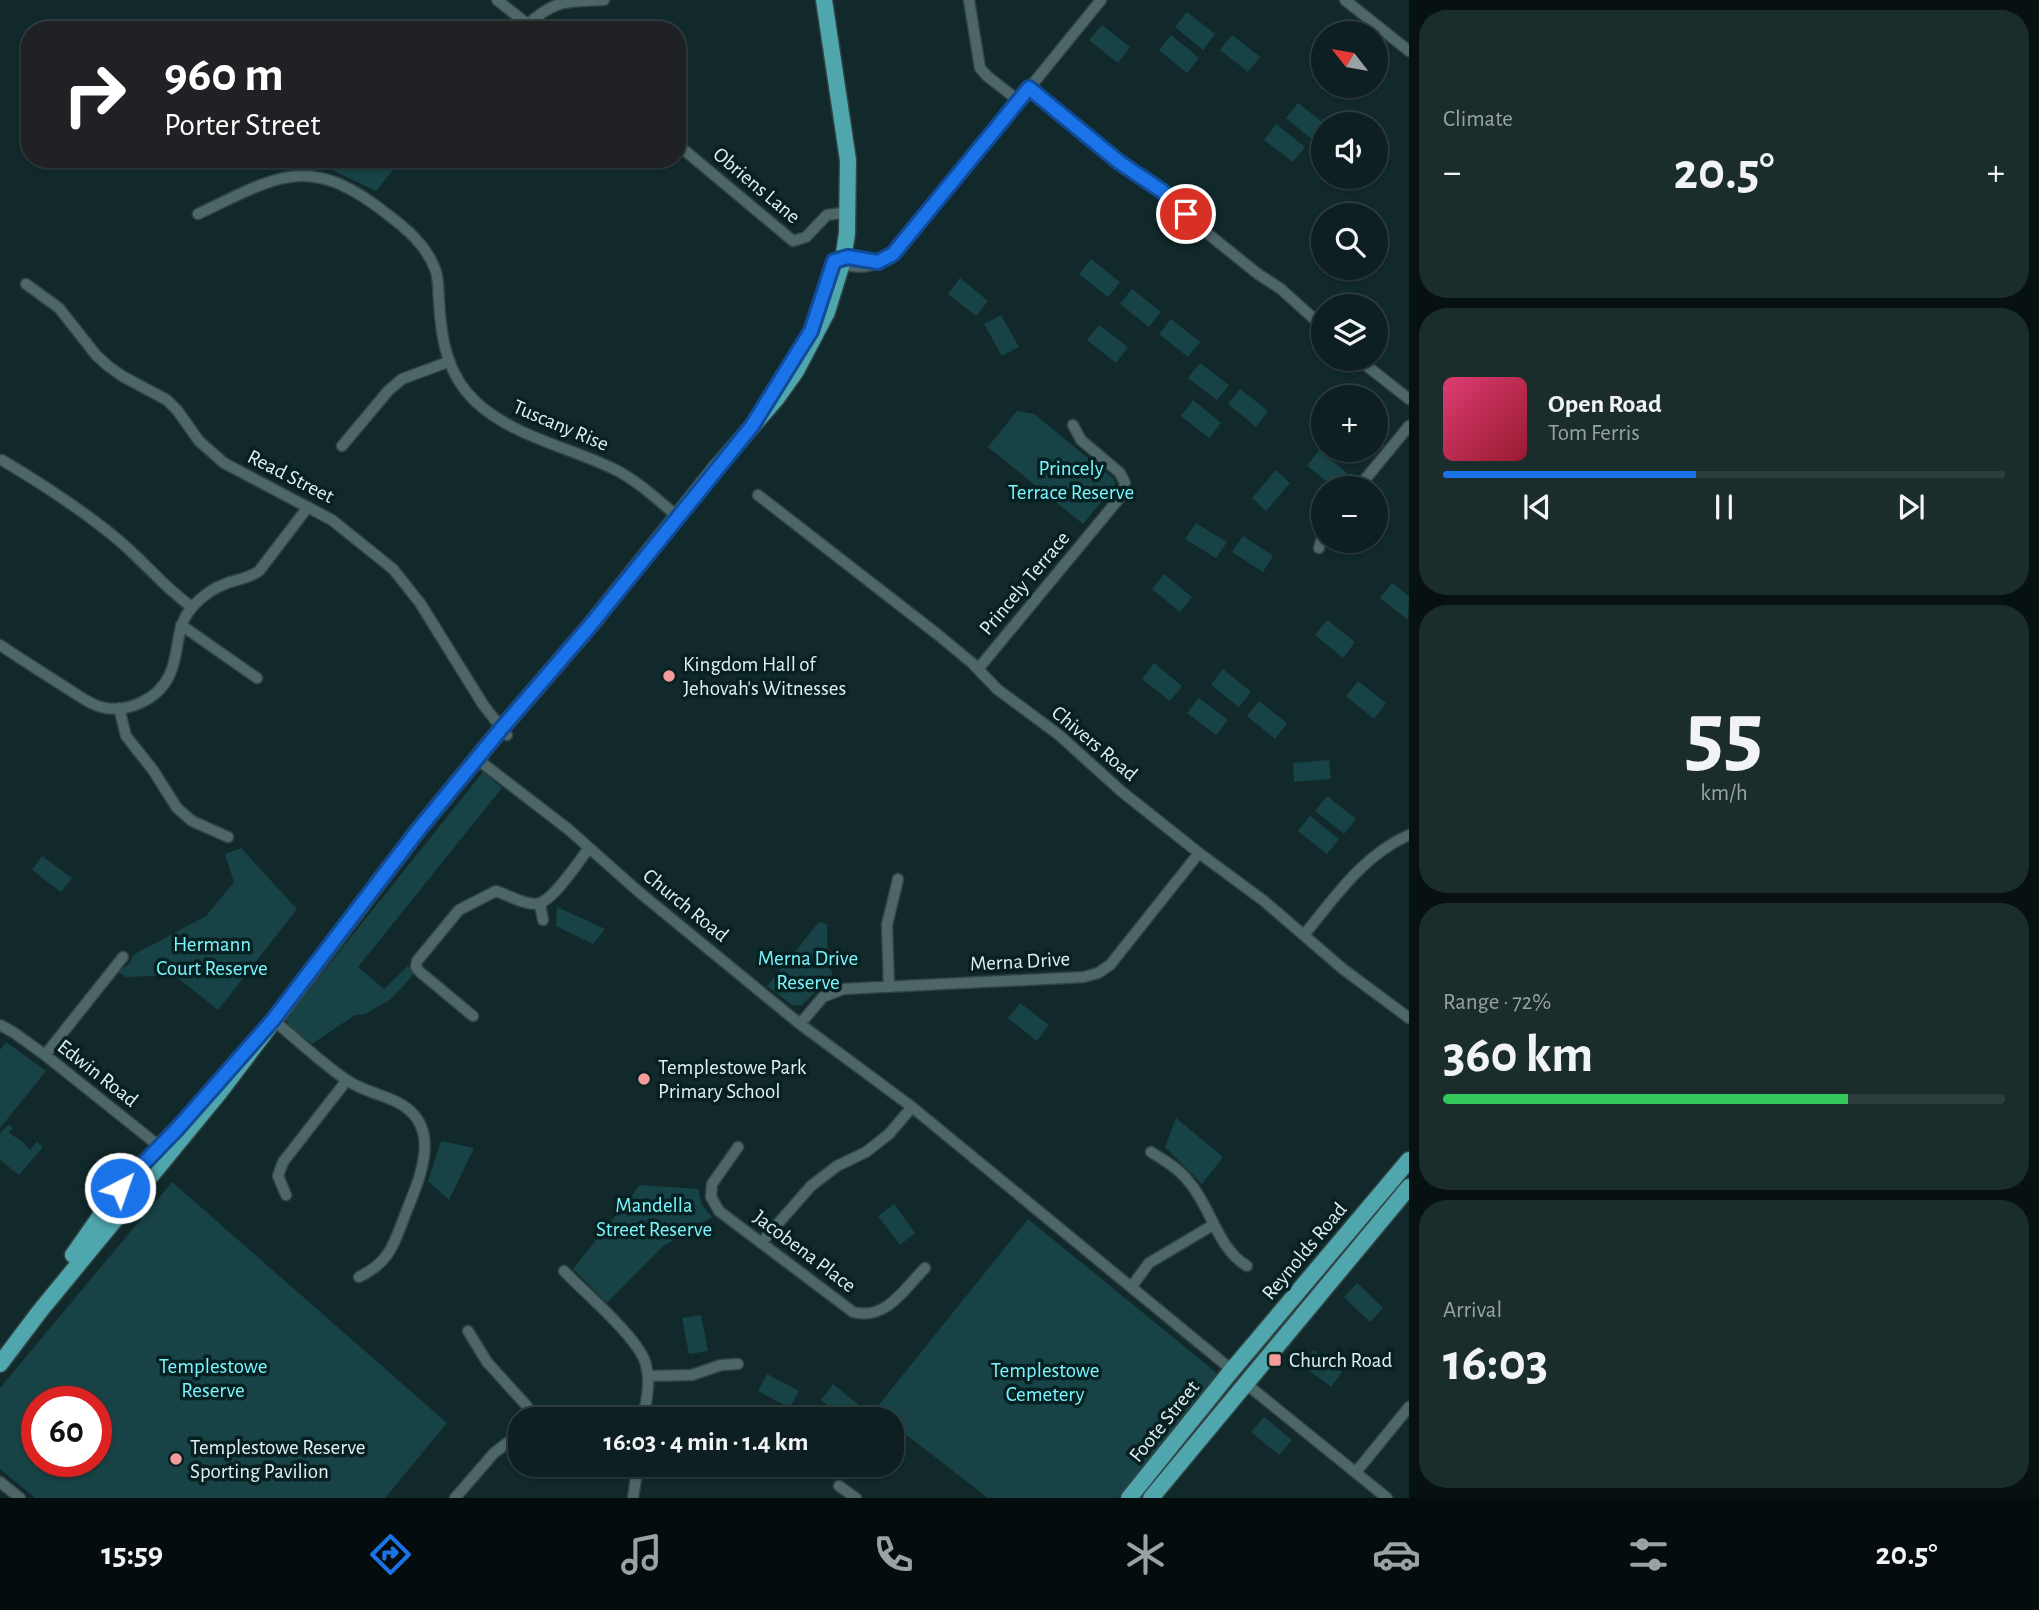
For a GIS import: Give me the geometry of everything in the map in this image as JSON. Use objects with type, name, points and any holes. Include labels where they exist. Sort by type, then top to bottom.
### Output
[{"type":"main road","points":[[0,1364],[126,1205],[164,1150],[273,1020],[504,732],[612,612],[678,517],[776,399],[812,344],[827,312],[840,261],[848,160],[816,0]]},
{"type":"main road","points":[[824,0],[838,103]]},
{"type":"main road","points":[[0,1348],[71,1259],[108,1204],[138,1168],[164,1150]]},
{"type":"main road","name":"Reynolds Road","points":[[1232,1370],[1409,1160]]},
{"type":"main road","name":"Reynolds Road","points":[[1245,1382],[1409,1186]]},
{"type":"main road","points":[[1294,1295],[1309,1307]]},
{"type":"main road","points":[[1232,1370],[1240,1374],[1262,1350],[1281,1339]]},
{"type":"main road","name":"Foote Street","points":[[1129,1498],[1232,1370]]},
{"type":"main road","name":"Foote Street","points":[[1151,1498],[1245,1382]]},
{"type":"street","points":[[497,0],[524,21]]},
{"type":"street","points":[[535,21],[541,10],[555,2],[604,0]]},
{"type":"street","points":[[969,0],[980,68],[1019,101]]},
{"type":"street","points":[[840,261],[852,267],[865,267],[893,254],[1101,0]]},
{"type":"street","points":[[1345,0],[1409,51]]},
{"type":"street","points":[[1029,88],[1119,162],[1162,191],[1217,242],[1281,289],[1311,316]]},
{"type":"street","name":"Obriens Lane","points":[[686,152],[793,241],[806,237],[827,215],[845,212]]},
{"type":"street","name":"Tuscany Rise","points":[[198,214],[271,181],[302,175],[337,182],[381,209],[410,232],[427,252],[436,271],[441,332],[448,362],[468,393],[500,421],[617,470],[678,517]]},
{"type":"street","name":"Read Street","points":[[26,284],[59,308],[108,366],[167,400],[209,452],[224,463],[332,520],[355,537],[408,586],[484,706],[504,732]]},
{"type":"street","points":[[342,446],[388,391],[402,379],[448,362]]},
{"type":"street","points":[[1373,371],[1409,399]]},
{"type":"street","name":"Princely Terrace","points":[[978,669],[1122,495],[1125,483],[1120,473],[1081,440],[1073,425]]},
{"type":"street","points":[[1368,476],[1409,426]]},
{"type":"street","points":[[2,460],[54,491],[108,532],[177,597],[192,607]]},
{"type":"street","name":"Chivers Road","points":[[758,495],[937,634],[997,689],[1059,735],[1121,791],[1256,894],[1334,962],[1409,1018]]},
{"type":"street","points":[[0,645],[101,707],[120,708],[143,702],[165,683],[173,666],[181,625],[192,607],[209,592],[259,571],[308,507]]},
{"type":"street","points":[[181,625],[257,678]]},
{"type":"street","points":[[120,708],[126,736],[153,770],[177,808],[192,821],[228,837]]},
{"type":"street","name":"Church Road","points":[[480,762],[568,829],[800,1024],[912,1107],[1232,1370]]},
{"type":"street","points":[[1304,935],[1351,877],[1375,855],[1409,835]]},
{"type":"street","points":[[473,1016],[420,972],[416,967],[417,961],[459,910],[496,891],[527,903],[540,904],[551,895],[589,848]]},
{"type":"street","name":"Merna Drive","points":[[800,1024],[823,997],[843,989],[1084,977],[1098,973],[1110,965],[1199,853]]},
{"type":"street","points":[[889,987],[887,925],[898,879]]},
{"type":"street","points":[[540,904],[543,920]]},
{"type":"street","points":[[45,1055],[123,957]]},
{"type":"street","points":[[273,1020],[347,1080],[398,1103],[414,1115],[423,1131],[426,1149],[422,1173],[391,1250],[377,1268],[359,1277]]},
{"type":"street","name":"Edwin Road","points":[[0,1026],[45,1055],[164,1150]]},
{"type":"street","points":[[286,1195],[278,1176],[283,1162],[347,1080]]},
{"type":"street","points":[[761,1243],[811,1185],[837,1166],[866,1152],[889,1134],[912,1107]]},
{"type":"street","name":"Jacobena Place","points":[[738,1147],[712,1184],[711,1197],[719,1211],[853,1312],[866,1315],[880,1312],[925,1268]]},
{"type":"street","points":[[1150,1152],[1189,1181],[1213,1225],[1239,1262],[1247,1266]]},
{"type":"street","points":[[108,1204],[119,1200],[126,1205]]},
{"type":"street","points":[[1132,1286],[1149,1264],[1213,1225]]},
{"type":"street","points":[[564,1271],[639,1348],[648,1376],[644,1407]]},
{"type":"street","points":[[468,1331],[487,1362],[527,1407]]},
{"type":"street","points":[[648,1376],[692,1375],[721,1365],[738,1364]]},
{"type":"street","points":[[1245,1382],[1387,1498]]},
{"type":"street","points":[[1356,1472],[1409,1407]]},
{"type":"street","points":[[456,1498],[494,1453],[508,1443]]},
{"type":"street","points":[[633,1498],[636,1477]]},
{"type":"street","points":[[0,1482],[20,1498]]},
{"type":"street","points":[[839,1486],[856,1498]]},
{"type":"green space","points":[[1187,12],[1215,34],[1203,50],[1175,27]]},
{"type":"green space","points":[[1102,25],[1130,47],[1118,63],[1089,40]]},
{"type":"green space","points":[[1171,35],[1199,58],[1187,73],[1159,50]]},
{"type":"green space","points":[[1232,35],[1260,57],[1248,72],[1220,50]]},
{"type":"green space","points":[[1298,103],[1311,113],[1311,139],[1286,118]]},
{"type":"green space","points":[[1276,124],[1305,147],[1293,162],[1264,140]]},
{"type":"green space","points":[[328,168],[395,168],[376,191]]},
{"type":"green space","points":[[1091,259],[1120,282],[1108,297],[1079,274]]},
{"type":"green space","points":[[960,278],[988,301],[976,316],[948,294]]},
{"type":"green space","points":[[1132,289],[1161,312],[1149,327],[1120,304]]},
{"type":"green space","points":[[1001,315],[1019,347],[1002,356],[984,324]]},
{"type":"green space","points":[[1171,319],[1200,342],[1188,357],[1159,334]]},
{"type":"green space","points":[[1099,325],[1128,347],[1116,363],[1087,340]]},
{"type":"green space","points":[[1200,363],[1229,385],[1217,400],[1188,378]]},
{"type":"green space","points":[[1240,389],[1268,411],[1256,427],[1228,404]]},
{"type":"green space","points":[[1193,400],[1221,423],[1209,438],[1181,416]]},
{"type":"green space","name":"Princely Terrace Reserve","points":[[1017,411],[1034,414],[1114,479],[1115,485],[1083,524],[988,447]]},
{"type":"green space","points":[[1311,461],[1334,462],[1347,473],[1345,476],[1320,476],[1307,466]]},
{"type":"green space","points":[[1276,470],[1290,483],[1266,511],[1252,498]]},
{"type":"green space","points":[[1196,523],[1227,542],[1216,558],[1185,539]]},
{"type":"green space","points":[[1243,536],[1273,556],[1263,572],[1232,552]]},
{"type":"green space","points":[[1164,574],[1192,597],[1180,612],[1152,589]]},
{"type":"green space","points":[[1392,583],[1409,596],[1408,620],[1380,598]]},
{"type":"green space","points":[[1327,620],[1355,642],[1343,658],[1315,635]]},
{"type":"green space","points":[[1154,663],[1182,686],[1170,701],[1142,679]]},
{"type":"green space","points":[[1223,669],[1251,692],[1239,707],[1211,685]]},
{"type":"green space","points":[[1358,681],[1386,703],[1374,719],[1346,696]]},
{"type":"green space","points":[[1199,698],[1228,720],[1216,735],[1187,713]]},
{"type":"green space","points":[[1259,701],[1287,723],[1275,739],[1247,716]]},
{"type":"green space","points":[[1329,760],[1331,779],[1294,782],[1293,763]]},
{"type":"green space","points":[[483,772],[502,788],[358,967],[384,989],[408,966],[414,974],[390,1000],[365,1014],[355,1015],[312,1044],[289,1026],[286,1018]]},
{"type":"green space","points":[[1327,796],[1356,819],[1344,834],[1315,811]]},
{"type":"green space","points":[[1310,816],[1339,839],[1327,854],[1298,831]]},
{"type":"green space","name":"Hermann Court Reserve","points":[[241,848],[297,909],[218,1010],[174,975],[126,977],[118,972],[130,963],[133,955],[206,916],[234,882],[225,854]]},
{"type":"green space","points":[[42,856],[72,878],[61,892],[32,870]]},
{"type":"green space","points":[[557,907],[605,929],[593,944],[556,926]]},
{"type":"green space","name":"Merna Drive Reserve","points":[[819,922],[827,924],[827,957],[834,981],[818,989],[801,1006],[792,1005],[767,986]]},
{"type":"green space","points":[[1020,1003],[1049,1025],[1037,1041],[1008,1018]]},
{"type":"green space","points":[[6,1042],[46,1071],[0,1128],[0,1050]]},
{"type":"green space","points":[[1176,1118],[1223,1157],[1202,1184],[1165,1147]]},
{"type":"green space","points":[[9,1124],[13,1128],[9,1133],[30,1150],[37,1142],[43,1147],[19,1175],[0,1160],[0,1133]]},
{"type":"green space","points":[[441,1141],[474,1148],[449,1200],[428,1181]]},
{"type":"green space","name":"Templestowe Reserve","points":[[172,1182],[447,1423],[385,1498],[35,1498],[0,1469],[0,1388]]},
{"type":"green space","name":"Mandella Street Reserve","points":[[640,1185],[698,1189],[702,1205],[712,1217],[662,1247],[607,1303],[573,1269]]},
{"type":"green space","points":[[894,1204],[915,1233],[900,1245],[878,1216]]},
{"type":"green space","name":"Templestowe Cemetery","points":[[1028,1219],[1218,1374],[1118,1498],[988,1498],[904,1433],[904,1407],[877,1407]]},
{"type":"green space","points":[[1357,1283],[1383,1308],[1370,1322],[1344,1297]]},
{"type":"green space","points":[[701,1315],[708,1351],[689,1354],[682,1318]]},
{"type":"green space","points":[[1313,1350],[1342,1372],[1331,1387],[1302,1365]]},
{"type":"green space","points":[[767,1374],[799,1391],[788,1407],[758,1391]]},
{"type":"green space","points":[[833,1384],[861,1407],[830,1407],[821,1400]]},
{"type":"green space","points":[[1264,1417],[1292,1440],[1279,1455],[1251,1432]]},
{"type":"place","name":"Kingdom Hall of Jehovah's Witnesses","points":[[669,676]]},
{"type":"place","name":"Templestowe Park Primary School","points":[[644,1079]]},
{"type":"place","name":"Church Road","points":[[1275,1360]]},
{"type":"place","name":"Templestowe Reserve Sporting Pavilion","points":[[176,1459]]},
{"type":"route","points":[[120,1188],[177,1129],[273,1020],[419,829],[589,627],[752,426],[811,331],[834,261],[853,257],[878,262],[893,254],[1029,88],[1119,162],[1162,191],[1186,214]]}]
